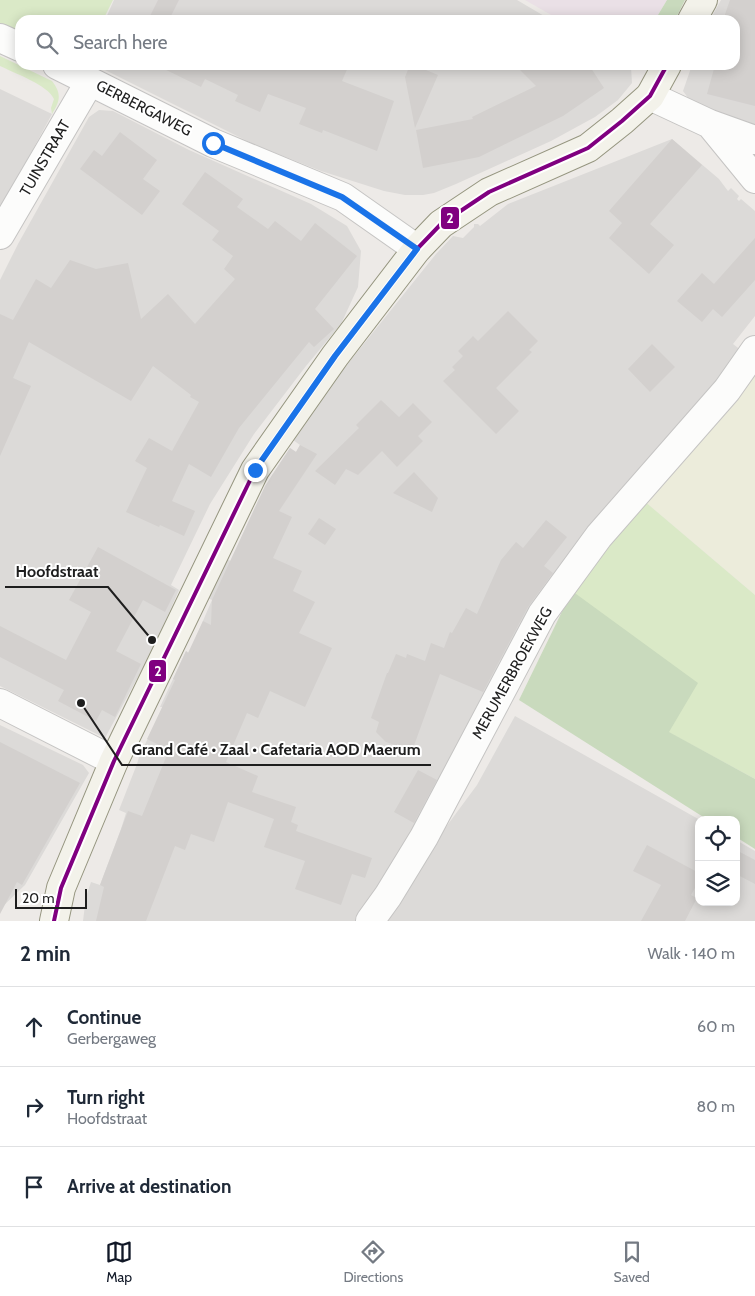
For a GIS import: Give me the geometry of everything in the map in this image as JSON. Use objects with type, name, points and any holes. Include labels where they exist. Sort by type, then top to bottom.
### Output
[{"type":"street","points":[[695,15],[703,0]]},
{"type":"street","points":[[0,38],[15,45]]},
{"type":"street","name":"GERBERGAWEG","points":[[67,70],[213,143],[342,197],[417,249]]},
{"type":"street","points":[[54,921],[61,888],[114,761],[255,470],[335,356],[417,249],[441,224],[489,192],[588,148],[622,122],[650,96],[664,70]]},
{"type":"street","name":"TUINSTRAAT","points":[[0,235],[90,81]]},
{"type":"street","points":[[650,96],[710,124],[755,140]]},
{"type":"street","points":[[710,124],[755,179]]},
{"type":"street","name":"MERUMERBROEKWEG","points":[[370,921],[388,896],[424,837],[542,614],[599,536],[727,390],[755,350]]},
{"type":"street","points":[[0,703],[114,761]]},
{"type":"shaded area","points":[[114,0],[517,0],[542,15],[107,15]]},
{"type":"shaded area","points":[[525,0],[667,0],[658,15],[551,15]]},
{"type":"shaded area","points":[[721,0],[755,0],[755,129],[697,110],[683,91],[690,70],[740,70],[740,15],[713,15]]},
{"type":"shaded area","points":[[105,70],[631,70],[632,83],[618,100],[595,117],[551,141],[434,193],[405,195],[384,191],[321,171],[253,144]]},
{"type":"shaded area","points":[[0,89],[52,114],[0,210]]},
{"type":"shaded area","points":[[99,110],[113,111],[189,150],[311,204],[347,226],[361,251],[358,287],[341,324],[254,434],[210,504],[171,585],[179,590],[154,647],[105,738],[0,686],[0,280],[89,117]]},
{"type":"shaded area","points":[[672,139],[719,179],[728,191],[731,188],[739,196],[737,199],[739,201],[741,199],[755,211],[755,316],[733,344],[742,351],[538,596],[380,893],[374,891],[371,903],[357,921],[83,921],[86,897],[91,882],[100,885],[121,829],[126,813],[119,810],[139,757],[162,709],[160,707],[186,651],[189,653],[212,600],[208,598],[226,559],[231,561],[272,475],[290,448],[296,452],[300,445],[289,437],[436,254],[453,236],[463,238],[474,227],[474,224],[480,226],[508,204]]},
{"type":"shaded area","points":[[515,716],[695,817],[695,906],[740,906],[740,842],[755,851],[755,921],[383,921],[443,831],[477,785]]},
{"type":"shaded area","points":[[0,725],[83,765],[89,773],[25,885],[0,909]]},
{"type":"green space","points":[[0,0],[113,0],[106,15],[15,15],[15,30],[0,23]]},
{"type":"green space","points":[[667,0],[685,0],[678,15],[658,15]]},
{"type":"green space","points":[[0,56],[15,63],[15,70],[29,70],[52,81],[59,94],[59,98],[52,114],[51,108],[54,99],[51,94],[38,84],[0,66]]},
{"type":"green space","points":[[755,368],[755,595],[643,500]]},
{"type":"green space","points":[[643,500],[755,595],[755,779],[668,732],[572,591]]},
{"type":"green space","points":[[572,591],[698,683],[669,732],[755,779],[755,849],[740,840],[740,816],[702,816],[519,700]]},
{"type":"building","points":[[158,0],[179,0],[172,15],[150,15]]},
{"type":"building","points":[[730,0],[755,0],[755,106],[707,94],[714,70],[740,70],[740,15],[725,15]]},
{"type":"building","points":[[166,70],[347,70],[342,81],[394,101],[377,151],[323,130],[322,133],[299,124],[306,108],[268,94],[260,112],[235,101],[238,95],[205,79],[201,87]]},
{"type":"building","points":[[408,70],[426,70],[438,75],[415,128],[405,77]]},
{"type":"building","points":[[520,70],[592,70],[604,88],[563,116],[479,157],[423,168],[416,130],[473,119],[472,117],[536,86]]},
{"type":"building","points":[[120,132],[157,160],[143,179],[160,191],[142,215],[80,169],[94,150],[102,156]]},
{"type":"building","points":[[672,139],[702,165],[650,224],[674,245],[649,274],[609,238],[622,223],[609,211]]},
{"type":"building","points":[[205,172],[243,199],[237,207],[268,229],[275,221],[301,241],[315,223],[357,256],[315,309],[334,329],[314,347],[309,342],[239,428],[211,477],[189,464],[172,501],[195,511],[184,536],[126,512],[147,468],[135,461],[149,438],[172,451],[199,402],[190,397],[191,395],[153,366],[131,401],[29,342],[13,378],[31,386],[0,456],[0,314],[13,320],[36,279],[51,288],[70,260],[96,269],[128,263],[141,319],[168,294],[195,324],[235,279],[224,269],[233,256],[212,240],[219,231],[182,204]]},
{"type":"building","points":[[755,238],[755,280],[722,317],[713,309],[702,322],[677,301],[702,273],[714,284]]},
{"type":"building","points":[[508,311],[538,341],[529,350],[532,352],[496,388],[519,411],[496,434],[443,381],[455,370],[452,367],[463,356],[458,351],[473,336],[478,341]]},
{"type":"building","points":[[652,344],[675,367],[650,392],[628,369]]},
{"type":"building","points":[[381,400],[399,417],[413,403],[432,422],[418,436],[423,441],[397,467],[382,451],[358,475],[346,469],[335,485],[315,471],[359,428],[356,425]]},
{"type":"building","points":[[300,445],[317,454],[279,511],[292,517],[273,558],[302,571],[293,591],[315,602],[299,633],[332,648],[305,707],[270,691],[258,718],[247,713],[226,762],[258,776],[252,792],[296,807],[291,822],[298,825],[296,831],[372,858],[365,878],[352,874],[341,905],[295,889],[305,861],[264,847],[274,819],[228,802],[214,842],[191,834],[185,850],[175,846],[146,921],[96,921],[104,887],[100,885],[128,811],[142,816],[169,750],[147,739],[175,680],[173,679],[186,651],[188,653],[203,621],[211,625],[212,600],[265,486],[290,448],[296,452]]},
{"type":"building","points":[[414,472],[438,498],[432,512],[393,493]]},
{"type":"building","points":[[319,518],[336,529],[325,545],[308,534]]},
{"type":"building","points":[[546,520],[567,537],[544,566],[553,573],[528,607],[483,692],[440,674],[412,751],[386,742],[376,732],[379,722],[371,718],[396,654],[406,658],[407,654],[425,661],[431,643],[444,648],[450,632],[452,633],[466,608],[477,614],[501,560],[516,542],[523,548]]},
{"type":"building","points":[[98,547],[176,590],[165,612],[143,600],[116,651],[141,664],[115,717],[102,710],[96,721],[58,701],[64,690],[0,657],[0,626],[66,660],[91,612],[69,600]]},
{"type":"building","points":[[0,742],[80,783],[22,885],[17,882],[0,914]]},
{"type":"building","points":[[418,770],[437,780],[414,823],[394,812]]},
{"type":"building","points":[[647,845],[695,871],[695,888],[691,895],[695,897],[695,902],[685,921],[641,921],[661,885],[633,871]]},
{"type":"building","points":[[740,852],[755,860],[755,884],[740,876]]},
{"type":"transit line","name":"2","points":[[54,921],[61,888],[114,761],[255,470],[335,356],[417,249],[441,224],[489,192],[588,148],[650,96],[664,70]]},
{"type":"place","name":"Hoofdstraat","points":[[152,640]]},
{"type":"place","name":"Grand Café • Zaal • Cafetaria AOD Maerum","points":[[81,703]]},
{"type":"route","points":[[213,143],[342,197],[417,249],[335,356],[255,470]]}]
